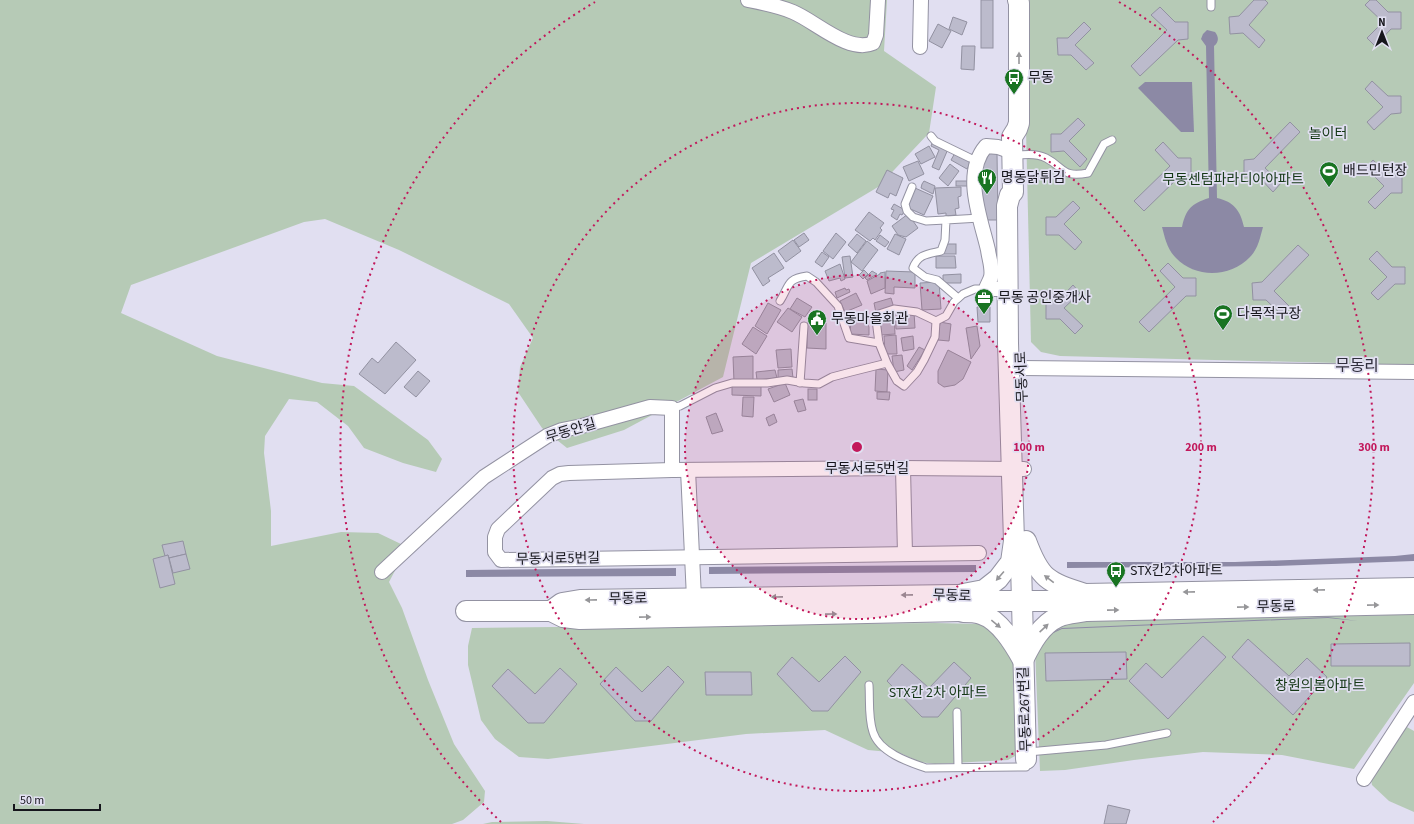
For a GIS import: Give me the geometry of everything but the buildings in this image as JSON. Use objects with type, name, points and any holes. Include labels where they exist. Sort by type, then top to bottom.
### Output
[{"type":"main road","name":"무동서로","points":[[1007,0],[1006,123],[1012,148],[1013,192],[1019,206],[1021,368],[1019,470],[1020,541]]},
{"type":"main road","name":"무동서로","points":[[1012,148],[1019,123],[1018,0]]},
{"type":"main road","name":"무동서로","points":[[1013,192],[1010,195],[1007,206],[1008,343],[1019,470]]},
{"type":"main road","name":"무동로267번길","points":[[1020,541],[1017,555],[1021,563],[1026,759]]},
{"type":"main road","points":[[959,603],[984,590],[998,579],[1011,562],[1020,541],[1033,558],[1040,572],[1052,582],[1085,602]]},
{"type":"main road","name":"무동로","points":[[551,611],[562,603],[580,600],[694,598],[959,603],[979,607],[987,601],[1062,601],[1071,606],[1085,602],[1414,588]]},
{"type":"main road","points":[[1023,660],[1031,644],[1046,625],[1058,616],[1085,602]]},
{"type":"main road","name":"무동로","points":[[1085,602],[1414,604]]},
{"type":"main road","points":[[959,603],[982,614],[1004,630],[1013,641],[1023,660]]},
{"type":"main road","name":"무동로","points":[[466,611],[551,611],[563,617],[580,619],[959,603]]},
{"type":"street","points":[[748,0],[784,8],[851,44],[867,45],[873,42],[876,35],[878,0]]},
{"type":"street","points":[[920,47],[921,0]]},
{"type":"street","points":[[1008,289],[986,289],[991,276],[990,260],[974,188],[979,154],[986,146],[1012,148]]},
{"type":"street","points":[[1021,368],[1414,372]]},
{"type":"street","name":"무동안길","points":[[382,572],[484,477],[547,436],[562,430],[650,407],[672,408]]},
{"type":"street","points":[[672,408],[672,470]]},
{"type":"street","points":[[903,468],[905,554]]},
{"type":"street","name":"무동서로5번길","points":[[979,552],[501,560],[495,552],[495,537],[498,529],[552,478],[560,474],[672,470],[903,468],[1019,470]]},
{"type":"street","points":[[688,470],[694,598]]},
{"type":"street","points":[[1364,779],[1414,702]]},
{"type":"lane","points":[[931,136],[935,141],[948,148],[978,161]]},
{"type":"lane","points":[[1012,148],[1025,154],[1046,158],[1068,174],[1077,175],[1088,173],[1104,144],[1112,140]]},
{"type":"lane","points":[[912,187],[905,204],[907,211],[913,217],[926,220],[980,218]]},
{"type":"lane","points":[[946,220],[945,240],[940,250],[922,256],[915,261],[913,268],[925,278],[937,280],[958,298]]},
{"type":"lane","points":[[780,301],[788,284],[795,278],[807,276],[816,282],[838,306],[849,338],[878,343]]},
{"type":"lane","points":[[936,321],[946,316],[954,302],[963,294],[975,289],[986,289]]},
{"type":"lane","points":[[894,309],[917,312],[936,321],[933,343],[917,372],[904,386],[897,381],[878,343],[876,320],[879,314],[894,309]]},
{"type":"lane","points":[[800,383],[804,326]]},
{"type":"lane","name":"무동안길","points":[[672,408],[680,406],[715,388],[732,383],[767,383],[787,380],[800,383],[819,384],[832,377],[887,363]]},
{"type":"lane","points":[[870,685],[870,716],[873,732],[877,739],[884,747],[894,754],[926,768],[958,767],[1026,759],[1106,746],[1167,733]]},
{"type":"lane","points":[[957,712],[958,767]]},
{"type":"green space","points":[[0,0],[887,0],[884,51],[936,87],[929,133],[878,187],[751,263],[723,377],[624,430],[567,448],[542,428],[518,392],[520,367],[533,338],[509,304],[399,250],[325,219],[304,222],[131,285],[121,313],[217,356],[322,383],[354,386],[428,440],[442,459],[436,472],[403,463],[364,448],[348,426],[317,402],[289,399],[265,436],[264,453],[271,511],[271,546],[341,532],[378,533],[401,544],[399,563],[389,582],[402,608],[428,680],[454,744],[485,791],[484,802],[463,820],[452,824],[0,824]]},
{"type":"green space","name":"무동센텀파라디아아파트","points":[[1023,0],[1414,0],[1414,365],[1060,356],[1041,352],[1031,342]]},
{"type":"green space","name":"창원의봄아파트","points":[[1329,611],[1360,616],[1414,614],[1414,683],[1354,769],[1282,755],[1203,752],[1065,770],[1040,771],[1035,650],[1047,630],[1065,621]]},
{"type":"green space","name":"STX칸 2차 아파트","points":[[935,623],[981,624],[998,631],[1013,658],[1013,686],[1017,745],[1015,756],[1008,760],[935,764],[920,762],[900,753],[868,750],[825,730],[746,734],[548,759],[519,757],[495,739],[481,720],[468,665],[468,646],[472,628]]},
{"type":"green space","points":[[1405,726],[1414,731],[1414,812],[1389,801],[1372,785],[1371,779]]},
{"type":"green space","points":[[547,821],[584,824],[483,824],[492,822]]},
{"type":"shaded area","points":[[1207,30],[1215,32],[1218,39],[1214,46],[1217,198],[1232,204],[1238,211],[1244,227],[1263,227],[1257,247],[1250,257],[1233,269],[1213,273],[1193,269],[1184,265],[1176,258],[1168,247],[1162,227],[1182,227],[1185,216],[1190,208],[1209,198],[1206,46],[1201,39]]},
{"type":"shaded area","points":[[1145,82],[1192,82],[1194,132],[1181,132],[1138,88]]},
{"type":"shaded area","points":[[1414,554],[1414,561],[1276,566],[1067,568],[1067,562],[1235,562]]},
{"type":"shaded area","points":[[976,565],[976,572],[709,574],[709,567]]},
{"type":"shaded area","points":[[676,568],[676,576],[466,577],[466,570]]},
{"type":"shaded area","points":[[1328,617],[1358,621],[1328,618],[1062,629],[1051,634],[1062,628]]},
{"type":"place","name":"무동","points":[[1014,95]]},
{"type":"place","name":"배드민턴장","points":[[1329,188]]},
{"type":"place","name":"명동닭튀김","points":[[987,195]]},
{"type":"place","name":"무동 공인중개사","points":[[984,315]]},
{"type":"place","name":"다목적구장","points":[[1223,331]]},
{"type":"place","name":"무동마을회관","points":[[817,336]]},
{"type":"place","name":"STX칸2차아파트","points":[[1116,588]]},
{"type":"district","name":"무동리","points":[[1357,366]]},
{"type":"park label","name":"놀이터","points":[[1328,134]]}]
